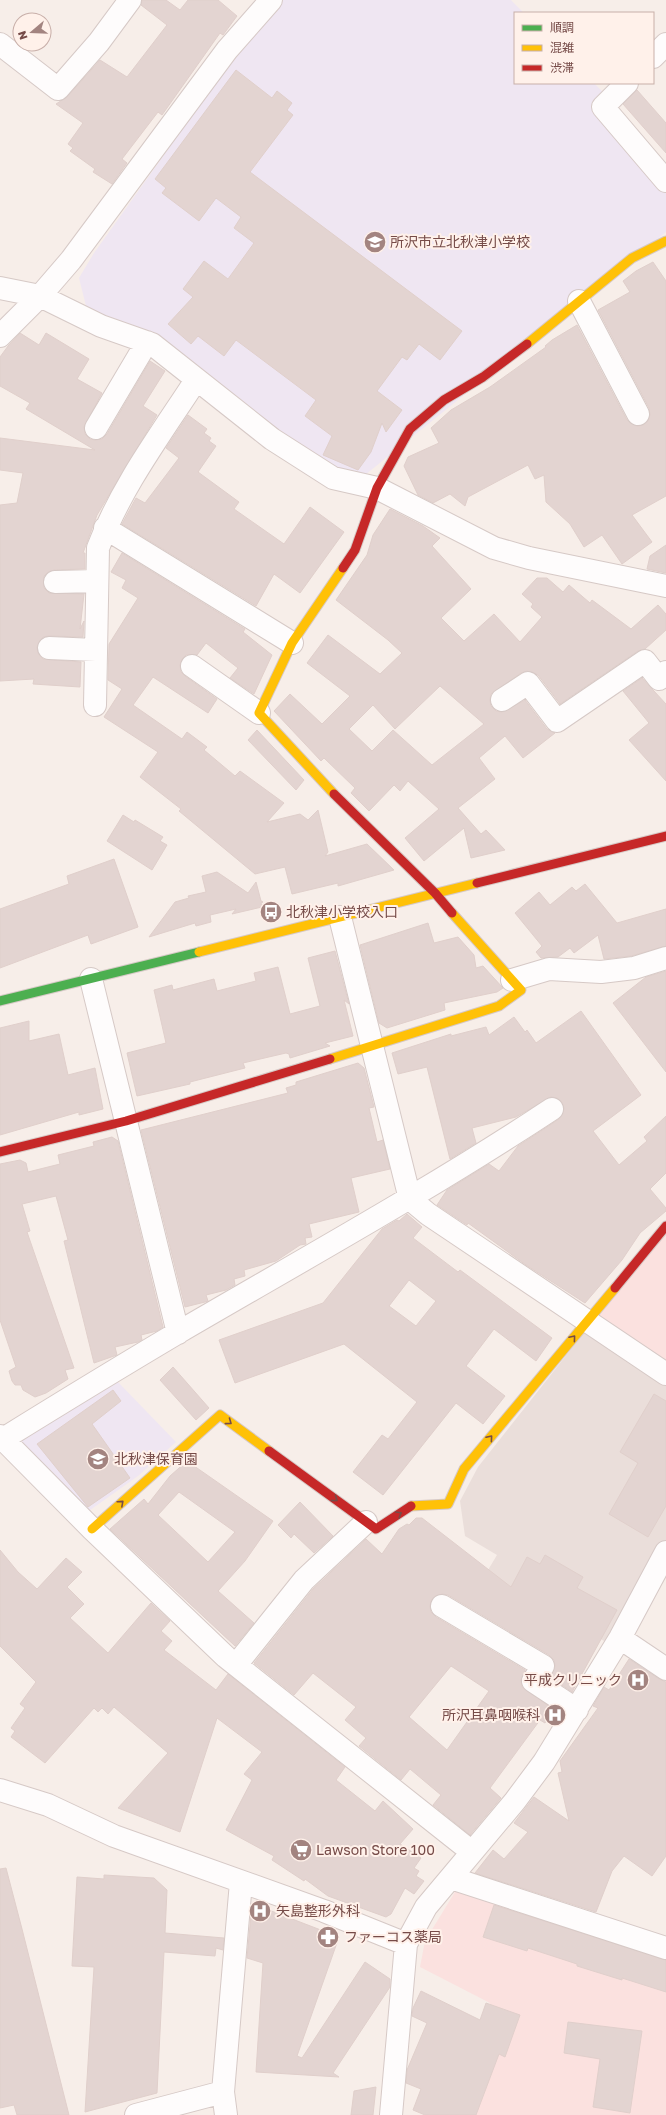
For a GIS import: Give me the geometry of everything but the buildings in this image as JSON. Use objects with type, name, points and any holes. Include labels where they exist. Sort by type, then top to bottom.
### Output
[{"type":"street","points":[[0,44],[58,89],[99,42],[130,0]]},
{"type":"street","points":[[0,336],[40,296],[71,260],[227,50],[271,0]]},
{"type":"street","points":[[654,56],[666,44]]},
{"type":"street","points":[[626,84],[604,107],[666,181]]},
{"type":"street","points":[[259,713],[292,643],[355,550],[376,488],[410,429],[444,400],[483,377],[509,359],[632,258],[666,241]]},
{"type":"street","points":[[0,288],[40,296],[101,326],[152,344],[272,439],[334,478],[376,488],[494,548],[529,558],[666,586]]},
{"type":"street","points":[[579,301],[638,414]]},
{"type":"street","points":[[96,428],[147,342]]},
{"type":"street","points":[[95,705],[98,548],[105,528],[126,488],[196,380]]},
{"type":"street","points":[[105,528],[292,643]]},
{"type":"street","points":[[55,582],[97,581]]},
{"type":"street","points":[[49,648],[96,650]]},
{"type":"street","points":[[502,700],[528,684],[556,721],[644,662],[659,679],[666,672]]},
{"type":"street","points":[[0,1152],[126,1121],[372,1046],[499,1006],[521,990],[435,893],[329,789],[259,713],[192,666]]},
{"type":"street","points":[[0,1001],[666,836]]},
{"type":"street","points":[[340,917],[410,1199],[428,1214],[666,1374]]},
{"type":"street","points":[[512,980],[549,969],[602,972],[634,968],[666,958]]},
{"type":"street","points":[[91,979],[178,1333]]},
{"type":"street","points":[[472,1852],[236,1666],[92,1529],[1,1435],[410,1199],[490,1150],[552,1109]]},
{"type":"street","points":[[92,1529],[220,1415],[376,1529],[412,1506],[448,1504],[464,1469],[666,1226]]},
{"type":"street","points":[[236,1666],[304,1580],[366,1522]]},
{"type":"street","points":[[391,2115],[406,1944],[426,1907],[515,1801],[577,1710],[620,1638],[666,1552]]},
{"type":"street","points":[[442,1606],[544,1666],[533,1681],[577,1710]]},
{"type":"street","points":[[620,1638],[666,1669]]},
{"type":"street","points":[[0,1790],[48,1805],[114,1836],[324,1911],[406,1944]]},
{"type":"street","points":[[451,1878],[666,1948]]},
{"type":"street","points":[[226,2115],[223,2092],[241,1882]]},
{"type":"street","points":[[136,2115],[223,2092]]},
{"type":"shaded area","name":"所沢市立北秋津小学校","points":[[283,0],[511,0],[523,12],[514,12],[514,84],[595,84],[604,93],[592,102],[666,189],[666,232],[365,475],[342,473],[87,310],[79,278],[94,253],[239,50],[275,12]]},
{"type":"shaded area","points":[[666,1226],[666,1374],[587,1321]]},
{"type":"shaded area","points":[[591,1324],[666,1374],[666,1552],[615,1647],[485,1575],[497,1555],[465,1536],[460,1501],[478,1467]]},
{"type":"shaded area","name":"北秋津保育園","points":[[118,1382],[176,1442],[138,1476],[86,1513],[19,1438]]},
{"type":"shaded area","points":[[458,1887],[666,1957],[666,2115],[447,2115],[490,2003],[420,1967],[425,1941]]},
{"type":"traffic: fast","points":[[0,1001],[199,952]]},
{"type":"traffic: slow","points":[[527,344],[632,258],[666,241]]},
{"type":"traffic: slow","points":[[334,794],[259,713],[292,643],[343,568]]},
{"type":"traffic: slow","points":[[199,952],[477,883]]},
{"type":"traffic: slow","points":[[330,1059],[499,1006],[521,990],[452,913]]},
{"type":"traffic: slow","points":[[411,1506],[448,1504],[464,1469],[615,1288]]},
{"type":"traffic: slow","points":[[92,1529],[220,1415],[269,1451]]},
{"type":"traffic: jam","points":[[343,568],[355,550],[377,488],[410,429],[444,400],[483,377],[527,344]]},
{"type":"traffic: jam","points":[[334,794],[435,893],[452,913]]},
{"type":"traffic: jam","points":[[477,883],[666,836]]},
{"type":"traffic: jam","points":[[0,1152],[126,1121],[330,1059]]},
{"type":"traffic: jam","points":[[615,1288],[666,1226]]},
{"type":"traffic: jam","points":[[269,1451],[376,1529],[411,1506]]},
{"type":"place","name":"所沢市立北秋津小学校","points":[[375,242]]},
{"type":"place","name":"北秋津小学校入口","points":[[271,912]]},
{"type":"place","name":"北秋津保育園","points":[[98,1459]]},
{"type":"place","name":"平成クリニック","points":[[638,1680]]},
{"type":"place","name":"所沢耳鼻咽喉科","points":[[555,1715]]},
{"type":"place","name":"Lawson Store 100","points":[[301,1850]]},
{"type":"place","name":"矢島整形外科","points":[[260,1911]]},
{"type":"place","name":"ファーコス薬局","points":[[328,1937]]}]
